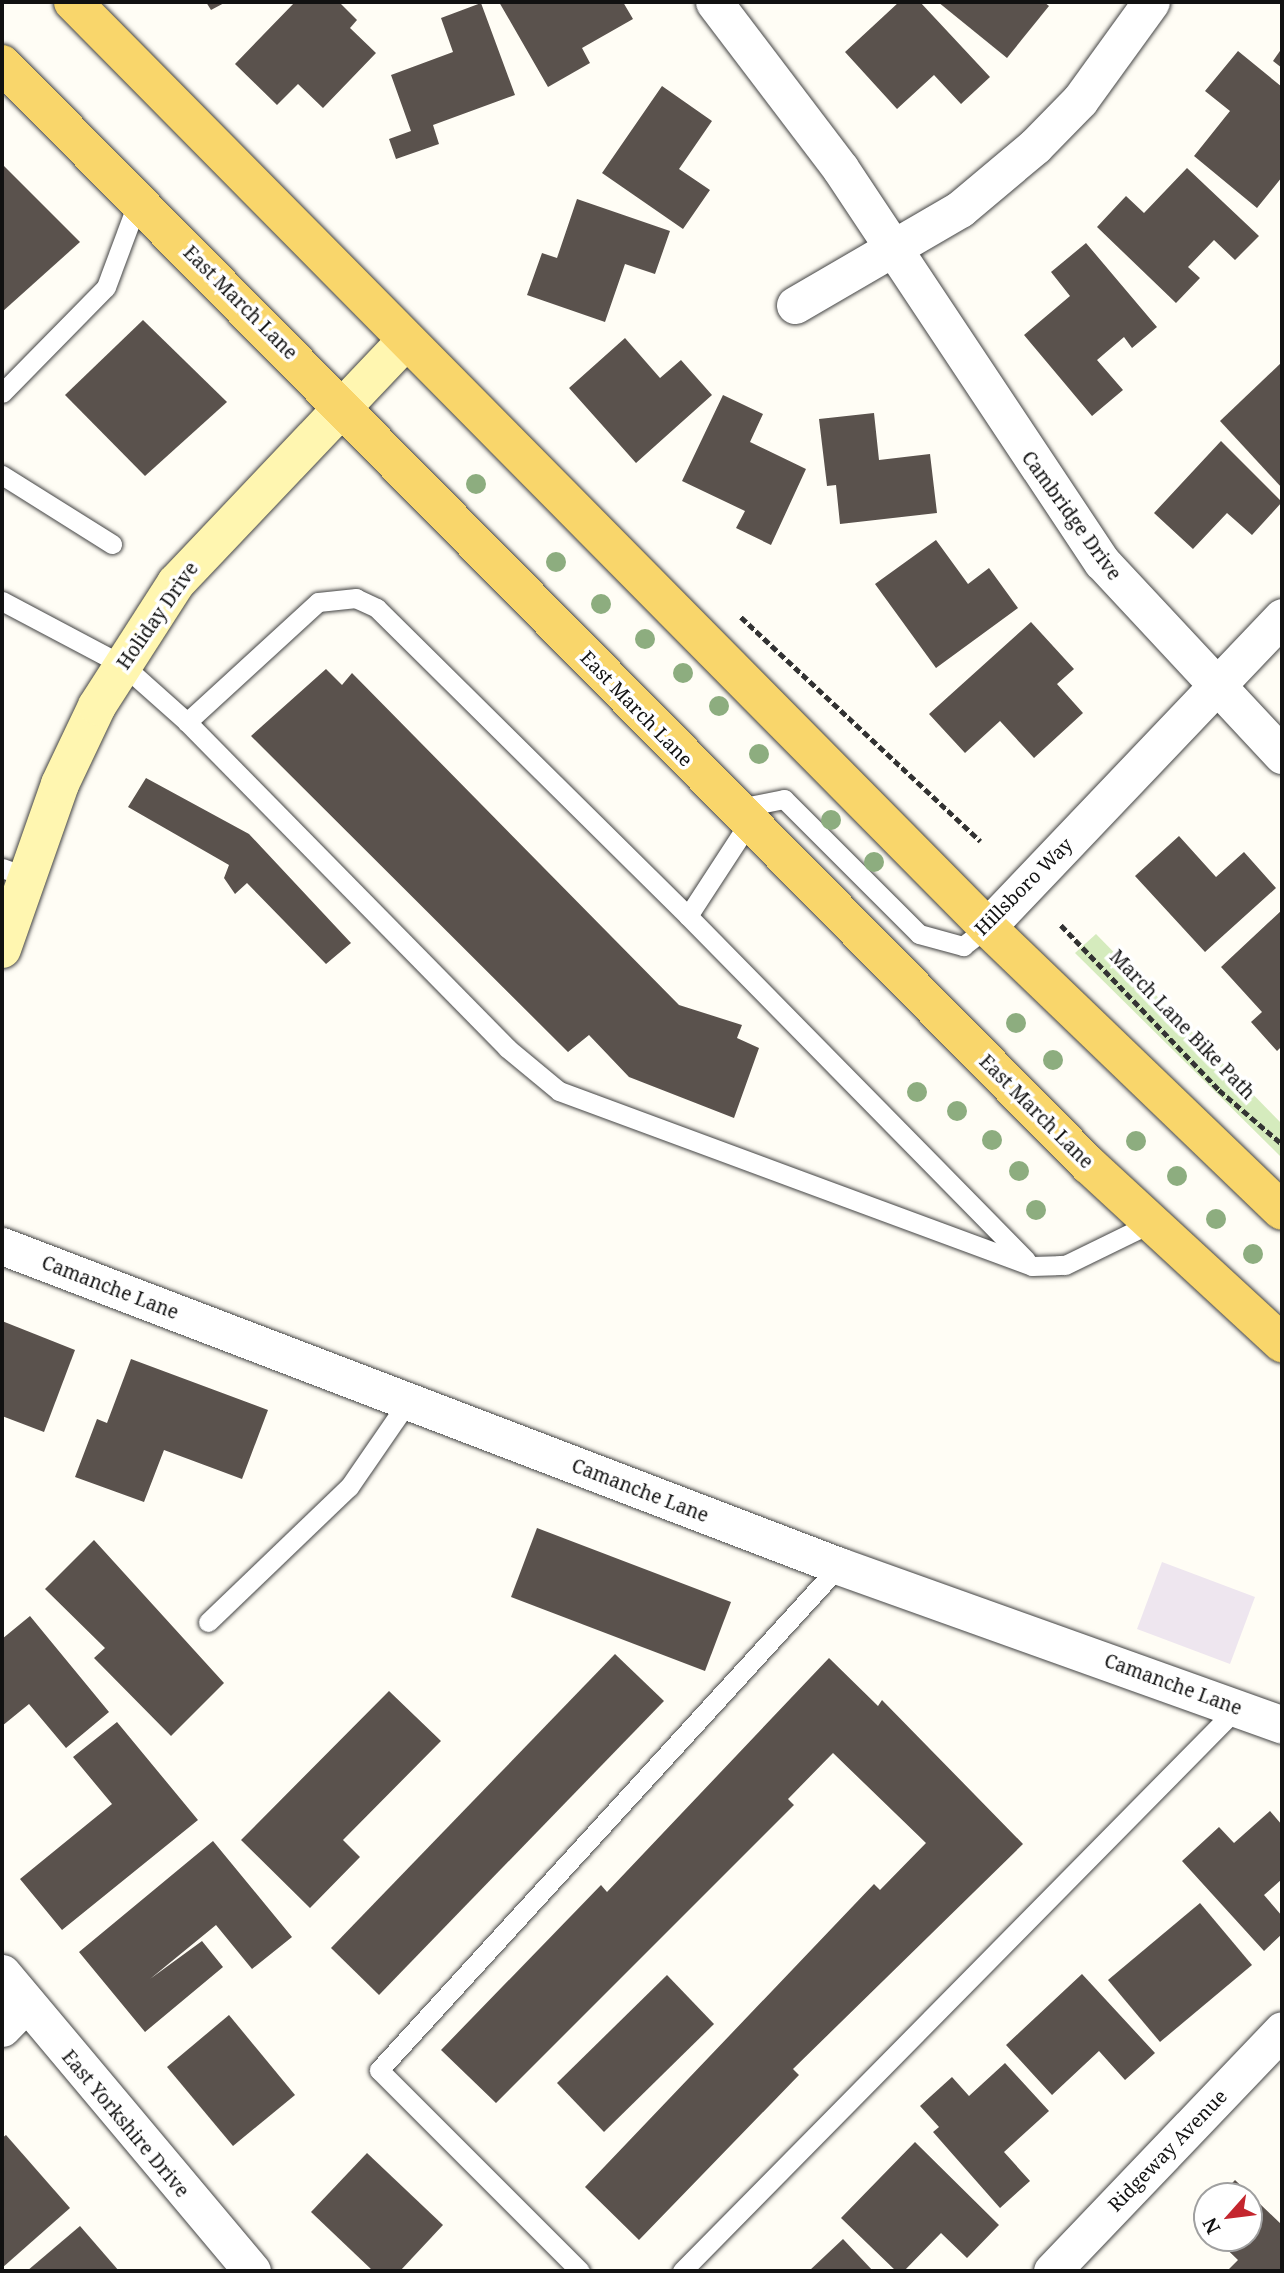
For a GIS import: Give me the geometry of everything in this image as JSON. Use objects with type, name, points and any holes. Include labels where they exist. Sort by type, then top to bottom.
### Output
[{"type":"main road","points":[[73,2],[405,342],[987,927],[1282,1211]]},
{"type":"main road","name":"East March Lane","points":[[2,64],[342,405],[740,816],[1151,1223],[1282,1343]]},
{"type":"street","name":"Cambridge Drive","points":[[715,2],[840,168],[892,251],[1102,562],[1282,755]]},
{"type":"street","points":[[795,305],[892,251],[960,209],[1035,146],[1080,100],[1151,2]]},
{"type":"street","name":"Holiday Drive","points":[[2,949],[15,873],[123,665],[176,583],[342,405],[405,342]]},
{"type":"street","name":"Hillsboro Way","points":[[987,927],[1214,685],[1282,617]]},
{"type":"street","name":"Camanche Lane","points":[[2,1246],[839,1566],[1282,1725]]},
{"type":"street","name":"East Yorkshire Drive","points":[[2,1973],[14,2015],[252,2271]]},
{"type":"street","name":"Ridgeway Avenue","points":[[1066,2267],[1282,2029]]},
{"type":"lane","points":[[2,393],[106,288],[138,201]]},
{"type":"lane","points":[[2,475],[112,544]]},
{"type":"lane","points":[[187,722],[318,602],[356,598],[377,608],[688,916],[1032,1266]]},
{"type":"lane","points":[[2,601],[123,665],[187,722],[507,1048],[559,1091],[1032,1266],[1065,1265],[1151,1223]]},
{"type":"lane","name":"Hillsboro Way","points":[[740,816],[784,799],[919,934],[963,946],[987,927]]},
{"type":"lane","points":[[688,916],[740,816]]},
{"type":"lane","points":[[208,1622],[349,1487],[407,1403]]},
{"type":"lane","points":[[580,2271],[379,2070],[839,1566]]},
{"type":"lane","points":[[682,2271],[1236,1709]]},
{"type":"path","name":"March Lane Bike Path","points":[[1061,925],[1090,948],[1219,1090],[1282,1144]]},
{"type":"shaded area","points":[[1162,1562],[1255,1597],[1230,1664],[1137,1629]]},
{"type":"green space","points":[[1096,934],[1282,1124],[1282,1158],[1075,953]]},
{"type":"building","points":[[206,2],[226,2],[211,10]]},
{"type":"building","points":[[295,2],[339,2],[357,20],[350,28],[376,53],[323,108],[298,84],[277,105],[235,64]]},
{"type":"building","points":[[499,2],[623,2],[633,19],[582,48],[590,63],[548,87]]},
{"type":"building","points":[[899,2],[920,2],[990,77],[961,104],[934,75],[897,109],[845,52]]},
{"type":"building","points":[[938,2],[1044,2],[1049,6],[1007,58]]},
{"type":"building","points":[[481,3],[515,95],[433,125],[439,144],[396,159],[389,139],[411,131],[391,75],[453,52],[441,18]]},
{"type":"building","points":[[1282,48],[1282,68],[1273,61]]},
{"type":"building","points":[[1238,51],[1282,87],[1282,177],[1257,208],[1194,156],[1230,111],[1205,91]]},
{"type":"building","points":[[662,86],[712,121],[679,169],[710,190],[683,229],[602,173]]},
{"type":"building","points":[[2,164],[80,242],[2,312]]},
{"type":"building","points":[[1187,168],[1259,236],[1235,260],[1214,240],[1188,267],[1200,278],[1176,303],[1097,227],[1126,196],[1144,213]]},
{"type":"building","points":[[577,199],[670,231],[655,274],[625,264],[605,322],[527,295],[542,253],[557,258]]},
{"type":"building","points":[[1086,243],[1157,327],[1132,348],[1124,337],[1097,360],[1123,390],[1092,416],[1024,335],[1070,296],[1051,272]]},
{"type":"building","points":[[143,320],[227,402],[145,476],[65,395]]},
{"type":"building","points":[[625,338],[660,378],[681,360],[712,395],[636,463],[569,388]]},
{"type":"building","points":[[1282,362],[1282,488],[1220,421]]},
{"type":"building","points":[[723,395],[763,414],[750,442],[806,469],[771,545],[736,528],[745,511],[682,481]]},
{"type":"building","points":[[874,413],[879,460],[930,454],[937,513],[840,524],[836,485],[827,486],[819,419]]},
{"type":"building","points":[[1221,441],[1282,502],[1252,535],[1227,513],[1193,549],[1154,513]]},
{"type":"building","points":[[936,540],[968,584],[989,568],[1018,608],[936,668],[875,584]]},
{"type":"building","points":[[1031,622],[1074,669],[1057,684],[1083,713],[1034,758],[1000,721],[965,753],[929,714]]},
{"type":"building","points":[[326,669],[342,685],[352,673],[679,1005],[742,1025],[737,1038],[759,1048],[734,1118],[629,1077],[589,1035],[568,1052],[251,736]]},
{"type":"building","points":[[146,778],[249,834],[351,943],[326,964],[247,883],[235,894],[224,878],[229,865],[128,807]]},
{"type":"building","points":[[1179,836],[1216,877],[1244,852],[1276,888],[1205,952],[1135,876]]},
{"type":"building","points":[[1282,910],[1282,1046],[1277,1051],[1251,1022],[1262,1012],[1221,967]]},
{"type":"building","points":[[2,1321],[75,1350],[44,1432],[2,1416]]},
{"type":"building","points":[[131,1359],[268,1410],[242,1479],[164,1450],[144,1502],[75,1477],[97,1419],[107,1423]]},
{"type":"building","points":[[537,1528],[731,1602],[705,1671],[511,1597]]},
{"type":"building","points":[[94,1540],[224,1683],[171,1736],[94,1658],[105,1648],[45,1589]]},
{"type":"building","points":[[30,1616],[109,1712],[66,1748],[29,1704],[2,1726],[2,1639]]},
{"type":"building","points":[[615,1654],[664,1701],[379,1995],[331,1948]]},
{"type":"building","points":[[829,1658],[878,1706],[882,1700],[1023,1844],[793,2069],[799,2075],[639,2240],[585,2187],[874,1884],[880,1890],[926,1843],[833,1753],[788,1799],[794,1805],[496,2103],[441,2050],[601,1885],[607,1892]]},
{"type":"building","points":[[389,1691],[441,1741],[343,1840],[360,1857],[310,1908],[241,1840]]},
{"type":"building","points":[[117,1722],[198,1820],[62,1930],[20,1879],[112,1804],[73,1757]]},
{"type":"building","points":[[1270,1811],[1282,1825],[1282,1879],[1264,1895],[1282,1916],[1282,1934],[1264,1951],[1182,1861],[1219,1827],[1234,1843]]},
{"type":"building","points":[[213,1841],[292,1937],[252,1969],[216,1925],[150,1979],[202,1941],[223,1967],[145,2032],[79,1952]]},
{"type":"building","points":[[1200,1903],[1252,1965],[1160,2042],[1108,1980]]},
{"type":"building","points":[[1082,1974],[1155,2053],[1125,2080],[1099,2051],[1052,2095],[1006,2045]]},
{"type":"building","points":[[667,1975],[714,2024],[604,2132],[557,2083]]},
{"type":"building","points":[[229,2015],[295,2095],[233,2146],[167,2067]]},
{"type":"building","points":[[1005,2063],[1049,2111],[1004,2152],[1030,2181],[1000,2208],[933,2132],[939,2127],[920,2106],[952,2077],[969,2096]]},
{"type":"building","points":[[6,2135],[70,2208],[2,2268],[2,2138]]},
{"type":"building","points":[[915,2142],[999,2225],[967,2258],[941,2233],[904,2271],[896,2271],[841,2218]]},
{"type":"building","points":[[367,2153],[443,2225],[400,2271],[373,2271],[311,2212]]},
{"type":"building","points":[[1263,2207],[1282,2225],[1282,2271],[1227,2271],[1238,2260],[1230,2252],[1263,2252]]},
{"type":"building","points":[[80,2226],[119,2271],[27,2271]]},
{"type":"building","points":[[843,2239],[873,2271],[809,2271]]}]
